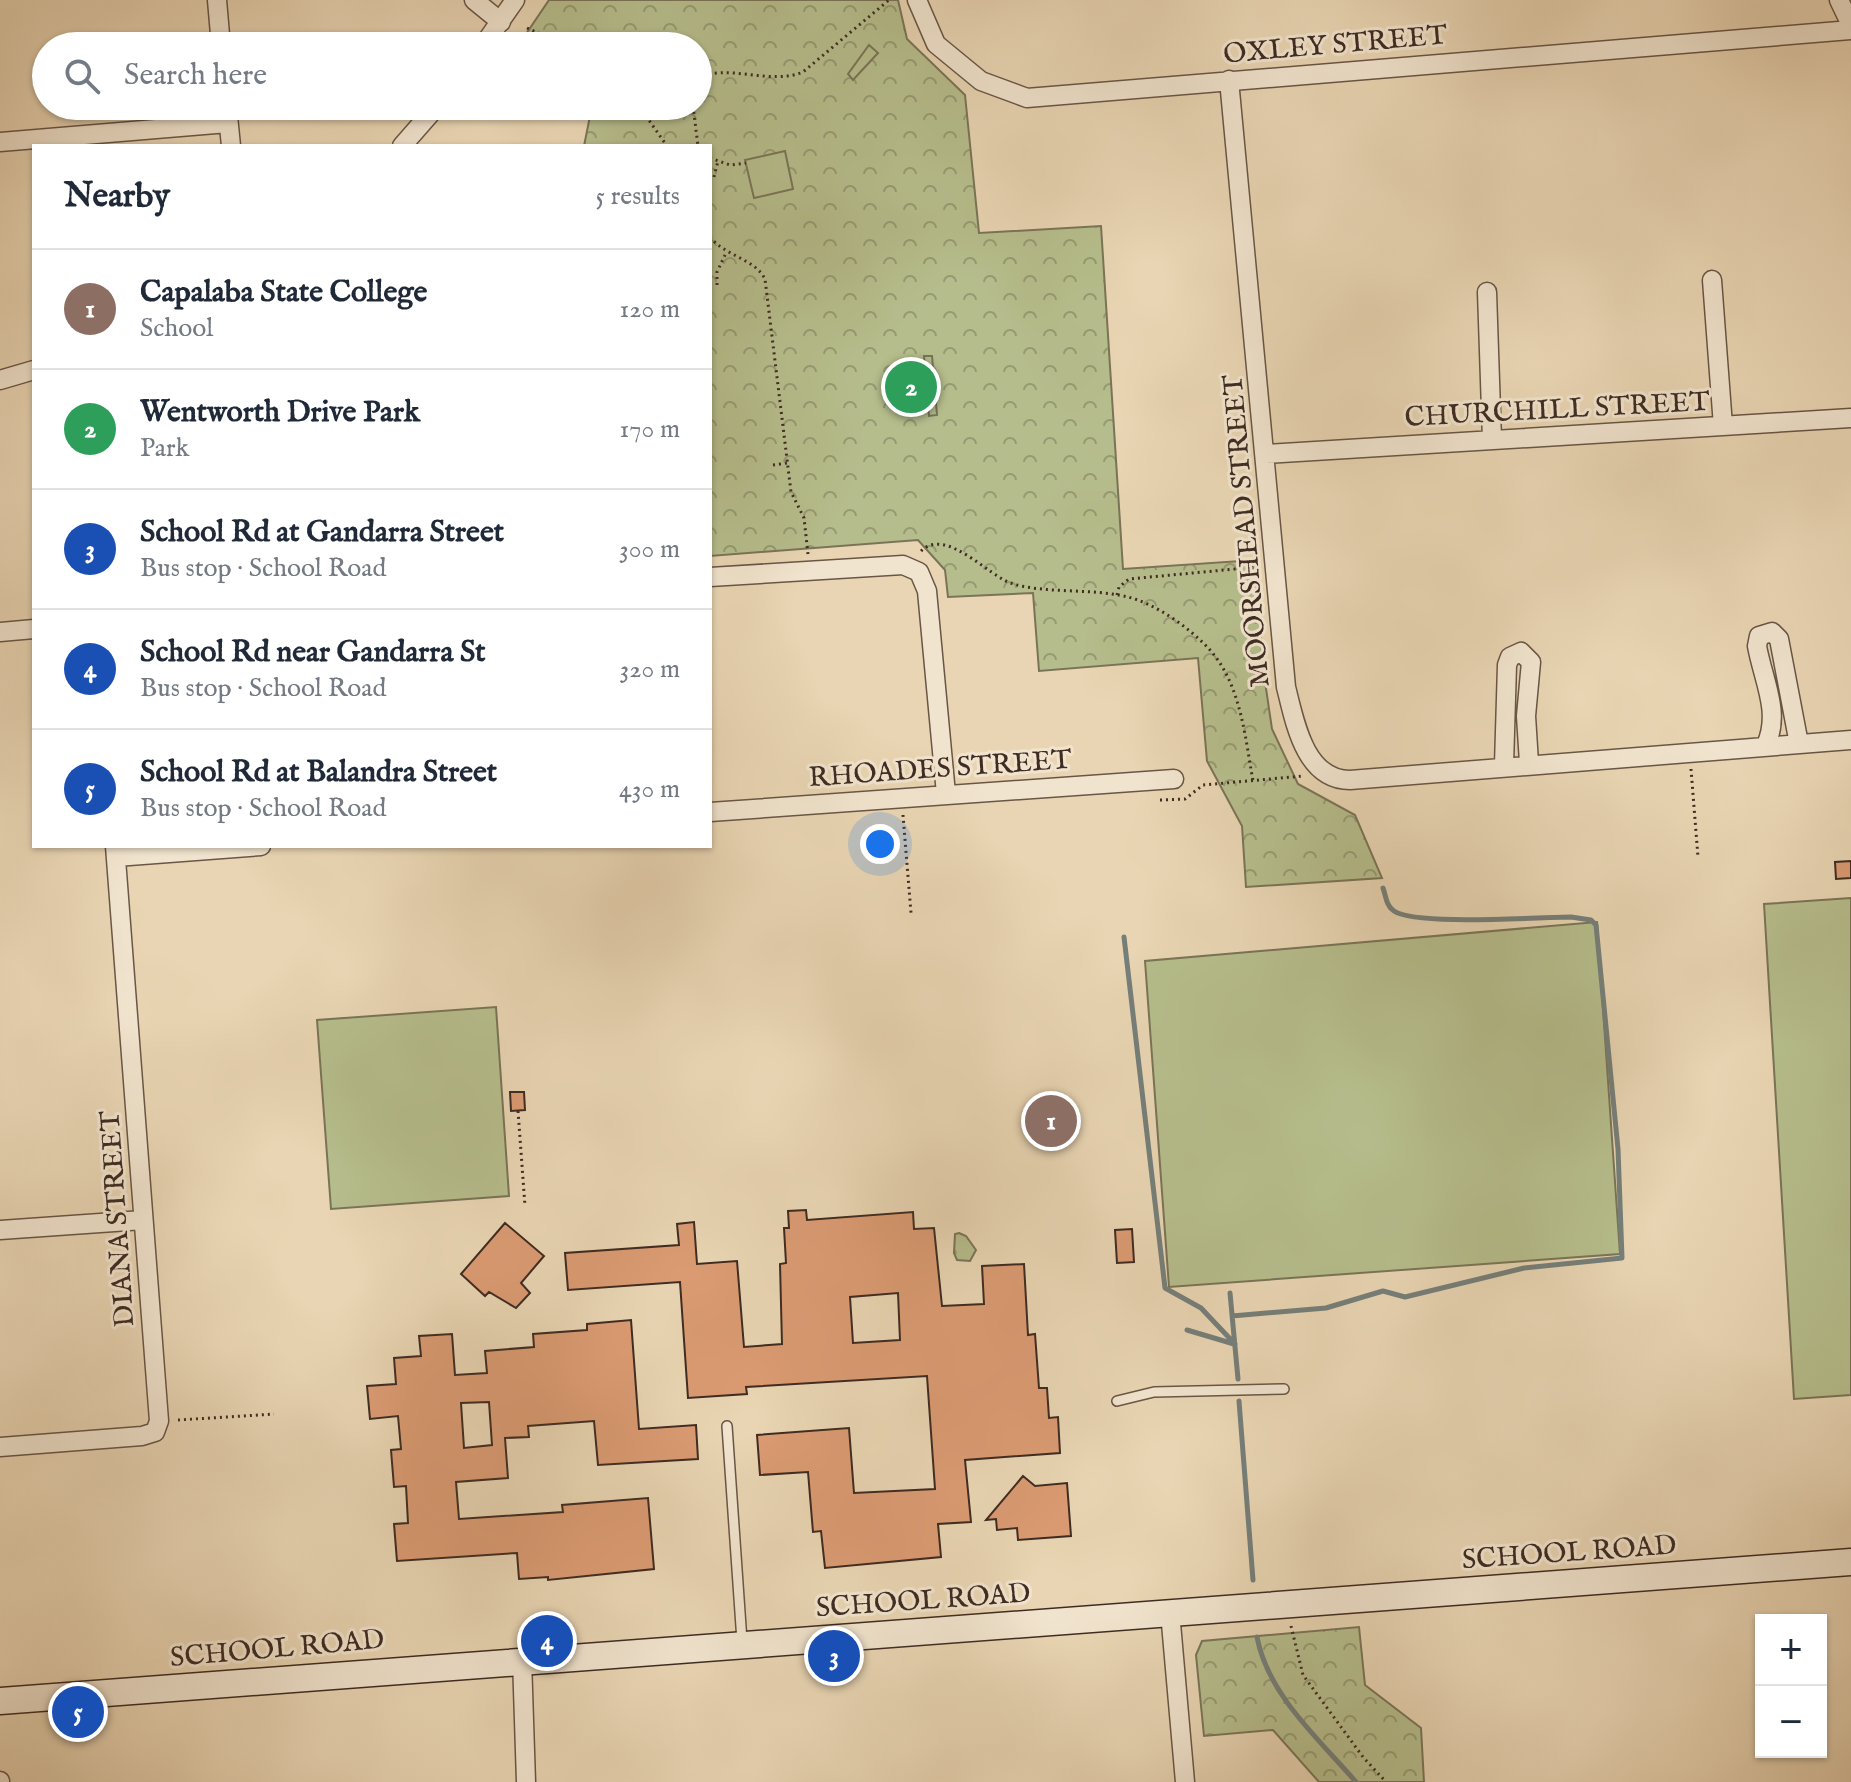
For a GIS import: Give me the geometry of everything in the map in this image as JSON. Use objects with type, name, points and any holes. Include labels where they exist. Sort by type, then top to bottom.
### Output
[{"type":"street","points":[[217,0],[220,32]]},
{"type":"street","points":[[474,0],[501,22]]},
{"type":"street","points":[[494,32],[515,0]]},
{"type":"street","name":"OXLEY STREET","points":[[917,0],[936,44],[981,81],[1027,98],[1851,28]]},
{"type":"street","points":[[1839,0],[1851,28]]},
{"type":"street","name":"MOORSHEAD STREET","points":[[1229,80],[1286,687],[1311,759],[1323,775],[1350,780],[1529,763],[1851,740]]},
{"type":"street","points":[[0,142],[185,120]]},
{"type":"street","points":[[228,120],[231,144]]},
{"type":"street","points":[[404,144],[425,120]]},
{"type":"street","points":[[1712,280],[1723,426]]},
{"type":"street","points":[[1487,292],[1492,440]]},
{"type":"street","points":[[0,380],[32,371]]},
{"type":"street","name":"CHURCHILL STREET","points":[[1266,454],[1851,418]]},
{"type":"street","points":[[712,577],[903,565],[919,572],[927,591],[946,794]]},
{"type":"street","points":[[0,632],[32,629]]},
{"type":"street","points":[[1766,745],[1774,728],[1773,709],[1757,646],[1759,636],[1772,632],[1779,639],[1799,744]]},
{"type":"street","points":[[1504,765],[1507,665],[1510,657],[1521,652],[1528,656],[1532,667],[1526,716],[1529,763]]},
{"type":"street","name":"RHOADES STREET","points":[[712,812],[1174,779]]},
{"type":"street","points":[[116,852],[213,848]]},
{"type":"street","name":"DIANA STREET","points":[[116,852],[159,1421]]},
{"type":"street","points":[[0,1230],[143,1220]]},
{"type":"street","points":[[0,1447],[142,1436],[155,1432],[159,1421]]},
{"type":"street","name":"SCHOOL ROAD","points":[[0,1701],[522,1659],[1851,1562]]},
{"type":"street","points":[[1170,1612],[1185,1782]]},
{"type":"street","points":[[522,1659],[526,1782]]},
{"type":"lane","points":[[1117,1401],[1154,1392],[1284,1389]]},
{"type":"lane","points":[[727,1426],[743,1644]]},
{"type":"path","points":[[712,75],[786,79],[803,72],[889,0]]},
{"type":"path","points":[[527,28],[536,32]]},
{"type":"path","points":[[650,120],[666,144]]},
{"type":"path","points":[[695,120],[698,144]]},
{"type":"path","points":[[712,159],[746,163]]},
{"type":"path","points":[[714,177],[718,161]]},
{"type":"path","points":[[712,239],[726,253],[752,265],[765,279],[791,492],[804,518],[808,554]]},
{"type":"path","points":[[717,285],[717,272],[726,253]]},
{"type":"path","points":[[773,465],[787,463]]},
{"type":"path","points":[[921,551],[937,545],[961,551],[1011,584],[1128,597],[1169,617],[1210,650],[1238,703],[1253,781]]},
{"type":"path","points":[[1117,596],[1119,587],[1129,579],[1242,570],[1275,563]]},
{"type":"path","points":[[1691,769],[1698,857]]},
{"type":"path","points":[[903,814],[911,913]]},
{"type":"path","points":[[518,1111],[525,1206]]},
{"type":"path","points":[[159,1421],[274,1414]]},
{"type":"path","points":[[1291,1626],[1303,1675],[1363,1757],[1386,1782]]},
{"type":"green space","points":[[549,0],[898,0],[907,39],[965,95],[979,233],[1101,226],[1123,569],[1255,560],[1263,668],[1272,729],[1298,784],[1355,815],[1382,878],[1246,887],[1242,826],[1207,761],[1198,658],[1039,671],[1033,593],[948,597],[945,570],[918,540],[712,556],[712,144],[584,144],[589,120],[712,120],[712,32],[527,32]]},
{"type":"green space","points":[[869,45],[878,53],[853,80],[848,74]]},
{"type":"green space","points":[[785,151],[793,189],[754,198],[745,160]]},
{"type":"green space","points":[[924,356],[932,356],[937,415],[929,416]]},
{"type":"green space","points":[[1851,898],[1851,1395],[1794,1399],[1764,904]]},
{"type":"green space","points":[[1597,922],[1620,1254],[1169,1287],[1145,961]]},
{"type":"green space","points":[[496,1007],[509,1196],[331,1209],[317,1020]]},
{"type":"green space","points":[[955,1234],[966,1236],[976,1250],[970,1261],[957,1260],[954,1253]]},
{"type":"green space","points":[[1359,1627],[1365,1685],[1421,1728],[1424,1782],[1319,1782],[1273,1730],[1204,1736],[1196,1655],[1202,1641]]},
{"type":"building","points":[[1851,861],[1851,878],[1836,879],[1835,862]]},
{"type":"building","points":[[510,1092],[524,1092],[525,1110],[511,1111]]},
{"type":"building","points":[[806,1210],[807,1220],[913,1212],[914,1229],[934,1228],[942,1306],[984,1304],[982,1266],[1024,1264],[1028,1335],[1035,1334],[1039,1388],[1047,1388],[1049,1418],[1058,1417],[1060,1453],[965,1460],[971,1522],[938,1524],[941,1557],[825,1568],[821,1531],[813,1532],[808,1472],[760,1475],[757,1435],[849,1428],[854,1493],[935,1489],[927,1376],[746,1387],[747,1394],[688,1398],[680,1282],[568,1290],[565,1253],[679,1245],[677,1224],[694,1222],[697,1264],[737,1261],[744,1347],[782,1344],[780,1264],[786,1263],[784,1228],[789,1228],[788,1211]],"holes":[[[898,1293],[900,1340],[853,1343],[850,1297]]]},
{"type":"building","points":[[505,1223],[544,1256],[521,1283],[530,1293],[516,1308],[489,1292],[485,1296],[461,1274]]},
{"type":"building","points":[[1132,1229],[1134,1262],[1117,1263],[1115,1230]]},
{"type":"building","points":[[631,1320],[639,1429],[696,1425],[698,1459],[598,1465],[594,1421],[528,1426],[529,1437],[505,1438],[508,1478],[456,1482],[459,1519],[563,1512],[562,1505],[648,1498],[654,1569],[548,1580],[548,1577],[519,1579],[517,1553],[397,1561],[394,1524],[408,1523],[406,1486],[394,1487],[391,1450],[401,1449],[398,1416],[370,1419],[367,1386],[396,1384],[394,1358],[421,1356],[419,1336],[452,1334],[455,1375],[487,1373],[485,1351],[534,1347],[533,1334],[587,1330],[587,1324]],"holes":[[[489,1402],[492,1445],[464,1448],[461,1403]]]},
{"type":"building","points":[[1023,1476],[1035,1486],[1067,1483],[1071,1536],[1018,1540],[1017,1528],[997,1530],[996,1519],[986,1520]]},
{"type":"waterway","points":[[1232,1316],[1326,1308],[1383,1291],[1405,1297],[1524,1268],[1622,1258],[1618,1149],[1596,925],[1591,920],[1571,917],[1451,919],[1407,916],[1391,909],[1383,888]]},
{"type":"waterway","points":[[1124,937],[1165,1288],[1201,1308],[1235,1344]]},
{"type":"waterway","points":[[1230,1293],[1238,1379]]},
{"type":"waterway","points":[[1187,1330],[1234,1344]]},
{"type":"waterway","points":[[1239,1401],[1253,1580]]},
{"type":"waterway","points":[[1257,1637],[1263,1658],[1283,1697],[1356,1782]]},
{"type":"place","name":"Wentworth Drive Park","points":[[911,387]]},
{"type":"place","name":"Capalaba State College","points":[[1051,1121]]},
{"type":"place","name":"School Rd near Gandarra St","points":[[547,1641]]},
{"type":"place","name":"School Rd at Gandarra Street","points":[[834,1656]]},
{"type":"place","name":"School Rd at Balandra Street","points":[[78,1712]]}]
